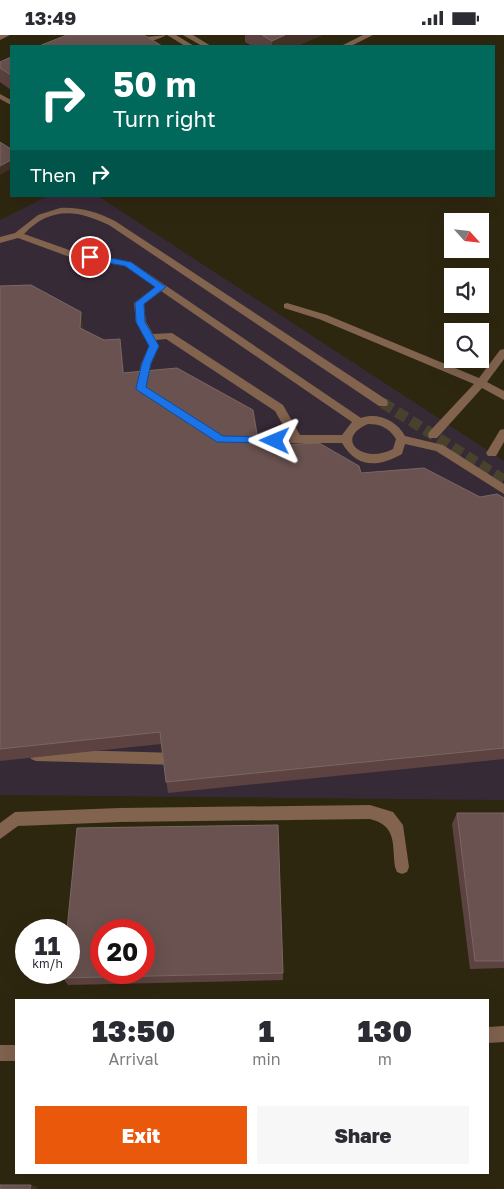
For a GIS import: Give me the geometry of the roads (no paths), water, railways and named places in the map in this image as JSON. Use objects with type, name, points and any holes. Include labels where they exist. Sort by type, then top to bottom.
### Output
[{"type":"street","points":[[0,38],[6,35]]},
{"type":"street","points":[[171,35],[188,45]]},
{"type":"street","points":[[187,35],[205,45]]},
{"type":"street","points":[[347,45],[369,35]]},
{"type":"street","points":[[130,36],[159,39]]},
{"type":"street","points":[[130,36],[144,45]]},
{"type":"street","points":[[18,235],[25,226],[45,215],[70,210],[97,216],[112,223],[384,403]]},
{"type":"street","points":[[0,240],[18,235],[70,253],[128,264],[359,423]]},
{"type":"street","points":[[149,393],[141,388],[146,363],[154,346],[141,322],[139,303],[161,287]]},
{"type":"street","points":[[287,306],[323,317],[481,383],[504,396]]},
{"type":"street","points":[[150,338],[168,335],[279,408],[297,440]]},
{"type":"street","points":[[433,435],[481,383],[504,353]]},
{"type":"street","points":[[401,439],[398,451],[385,459],[376,460],[360,457],[348,446],[346,439],[348,433],[359,423],[377,420],[393,427],[401,439],[439,447],[504,490]]},
{"type":"street","points":[[492,453],[504,433]]},
{"type":"street","points":[[230,440],[346,439]]},
{"type":"street","points":[[20,754],[189,759]]},
{"type":"street","points":[[0,832],[15,819],[120,815],[370,812],[388,817],[398,830],[402,867]]},
{"type":"street","points":[[489,1035],[504,1034]]},
{"type":"street","points":[[0,1053],[15,1053]]},
{"type":"tunnel","points":[[383,403],[504,480]]}]
